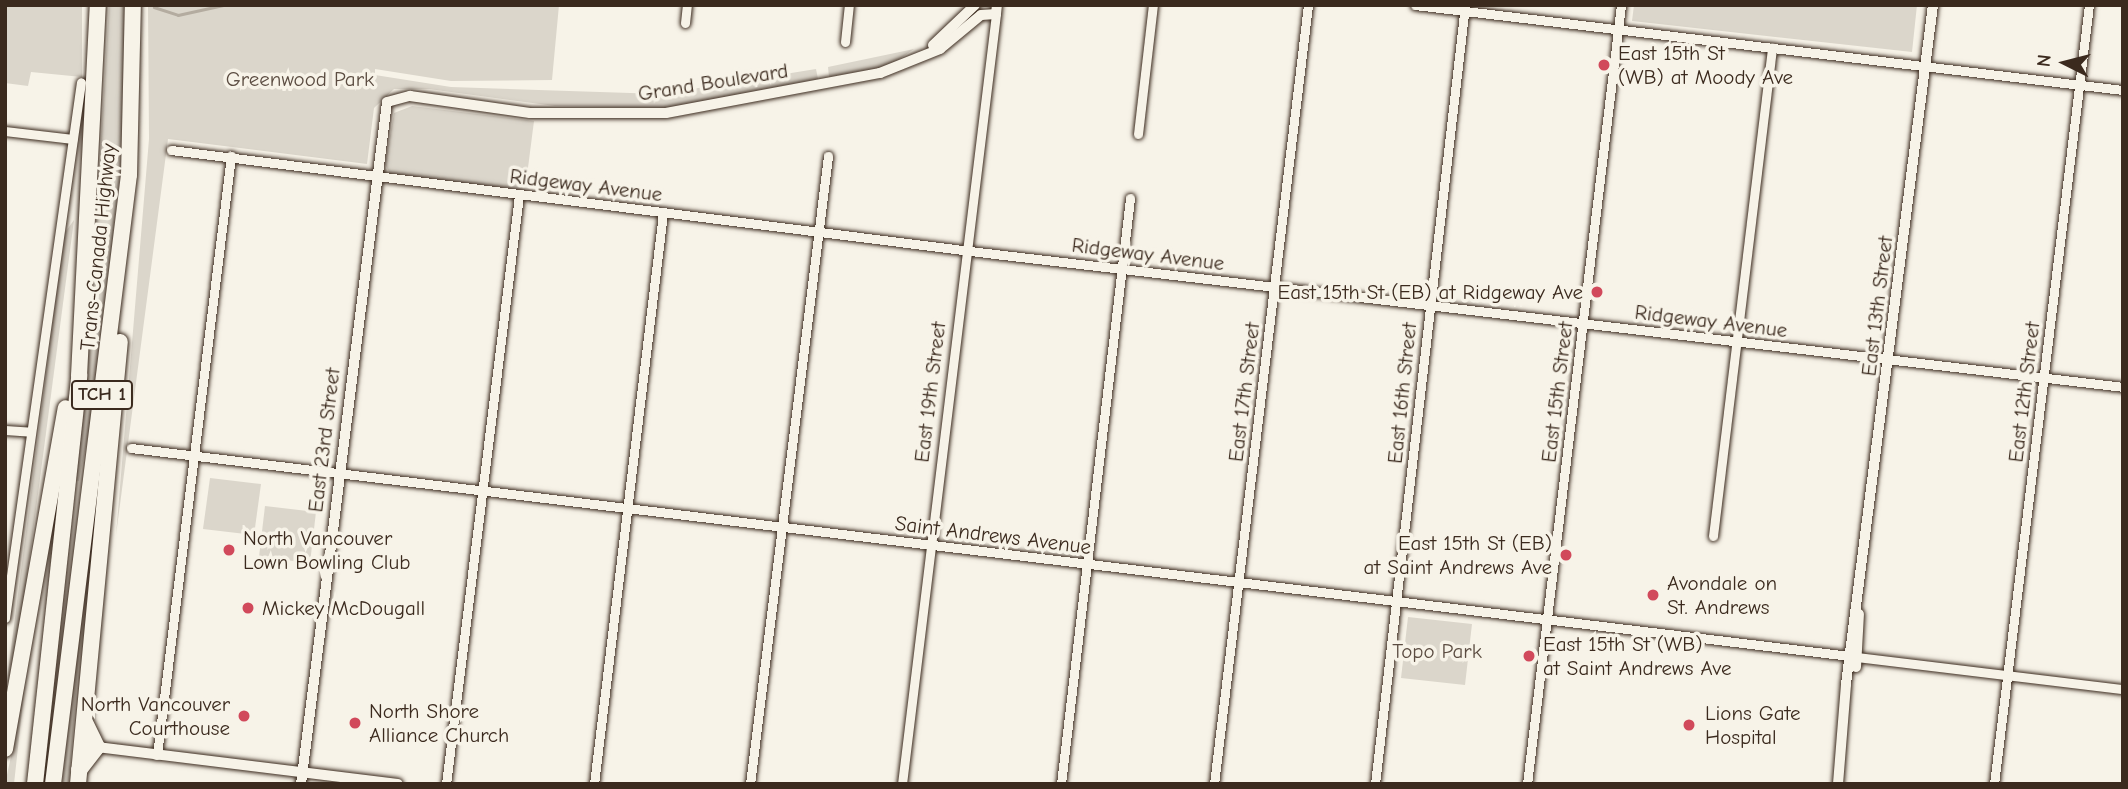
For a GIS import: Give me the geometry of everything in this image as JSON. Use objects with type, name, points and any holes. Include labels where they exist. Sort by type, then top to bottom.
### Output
[{"type":"highway","name":"Trans-Canada Highway","points":[[35,784],[76,408],[86,274],[98,5]]},
{"type":"highway","name":"Trans-Canada Highway","points":[[53,784],[132,140],[133,5]]},
{"type":"highway","points":[[79,777],[131,226],[132,140]]},
{"type":"highway","points":[[5,749],[58,458],[86,274]]},
{"type":"highway","points":[[79,777],[97,747],[85,720]]},
{"type":"street","points":[[685,23],[687,5]]},
{"type":"street","points":[[845,43],[849,5]]},
{"type":"street","name":"Grand Boulevard","points":[[917,58],[975,5]]},
{"type":"street","points":[[1138,134],[1153,5]]},
{"type":"street","name":"East 17th Street","points":[[1214,784],[1308,5]]},
{"type":"street","points":[[1415,5],[1465,8],[2123,90]]},
{"type":"street","name":"East 15th Street","points":[[1527,784],[1621,5]]},
{"type":"street","name":"East 13th Street","points":[[1838,784],[1933,5]]},
{"type":"street","name":"East 12th Street","points":[[1994,784],[2089,5]]},
{"type":"street","name":"East 16th Street","points":[[1375,784],[1465,8]]},
{"type":"street","name":"Grand Boulevard","points":[[387,102],[410,96],[530,113],[666,113],[859,78],[945,46],[981,15],[996,10]]},
{"type":"street","name":"East 19th Street","points":[[902,784],[996,10]]},
{"type":"street","points":[[1713,536],[1772,48]]},
{"type":"street","points":[[5,618],[81,82]]},
{"type":"street","name":"East 23rd Street","points":[[302,778],[375,176],[387,102]]},
{"type":"street","points":[[5,131],[72,139]]},
{"type":"street","name":"Ridgeway Avenue","points":[[171,149],[818,232],[2123,387]]},
{"type":"street","points":[[157,755],[231,156]]},
{"type":"street","points":[[750,784],[828,156]]},
{"type":"street","points":[[446,784],[519,195]]},
{"type":"street","points":[[1061,784],[1130,198]]},
{"type":"street","points":[[594,784],[663,213]]},
{"type":"street","points":[[5,430],[31,432]]},
{"type":"street","name":"Saint Andrews Avenue","points":[[131,448],[2123,689]]},
{"type":"street","points":[[97,747],[302,778],[398,784]]},
{"type":"green space","points":[[5,5],[82,5],[82,77],[31,72],[28,86],[5,83]]},
{"type":"green space","points":[[109,5],[126,5],[127,113],[93,411],[79,481],[75,480],[87,380]]},
{"type":"green space","name":"Greenwood Park","points":[[148,5],[559,5],[552,80],[451,81],[375,69],[375,75],[451,87],[661,94],[816,69],[818,79],[668,108],[555,106],[429,89],[394,89],[374,108],[367,164],[168,139],[116,535],[149,139]]},
{"type":"green space","points":[[1634,5],[1917,5],[1912,52],[1632,21]]},
{"type":"green space","points":[[914,49],[889,66],[829,77],[828,67]]},
{"type":"green space","name":"Greenwood Park","points":[[412,106],[534,121],[525,191],[390,174],[385,164],[394,113]]},
{"type":"green space","points":[[74,220],[23,608],[5,696],[64,234]]},
{"type":"green space","points":[[210,478],[261,484],[254,535],[203,529]]},
{"type":"green space","points":[[265,506],[316,512],[310,563],[259,557]]},
{"type":"green space","points":[[84,591],[69,784],[62,784]]},
{"type":"green space","points":[[33,610],[14,784],[5,784],[15,738]]},
{"type":"green space","name":"Topo Park","points":[[1408,617],[1472,624],[1465,685],[1401,678]]},
{"type":"waterway","points":[[154,7],[178,15],[223,5]]},
{"type":"place","name":"East 15th St (WB) at Moody Ave","points":[[1604,65]]},
{"type":"place","name":"East 15th St (EB) at Ridgeway Ave","points":[[1597,292]]},
{"type":"place","name":"North Vancouver Lown Bowling Club","points":[[229,550]]},
{"type":"place","name":"East 15th St (EB) at Saint Andrews Ave","points":[[1566,555]]},
{"type":"place","name":"Avondale on St. Andrews","points":[[1653,595]]},
{"type":"place","name":"Mickey McDougall","points":[[248,608]]},
{"type":"place","name":"East 15th St (WB) at Saint Andrews Ave","points":[[1529,656]]},
{"type":"place","name":"North Vancouver Courthouse","points":[[244,716]]},
{"type":"place","name":"North Shore Alliance Church","points":[[355,723]]},
{"type":"place","name":"Lions Gate Hospital","points":[[1689,725]]}]
